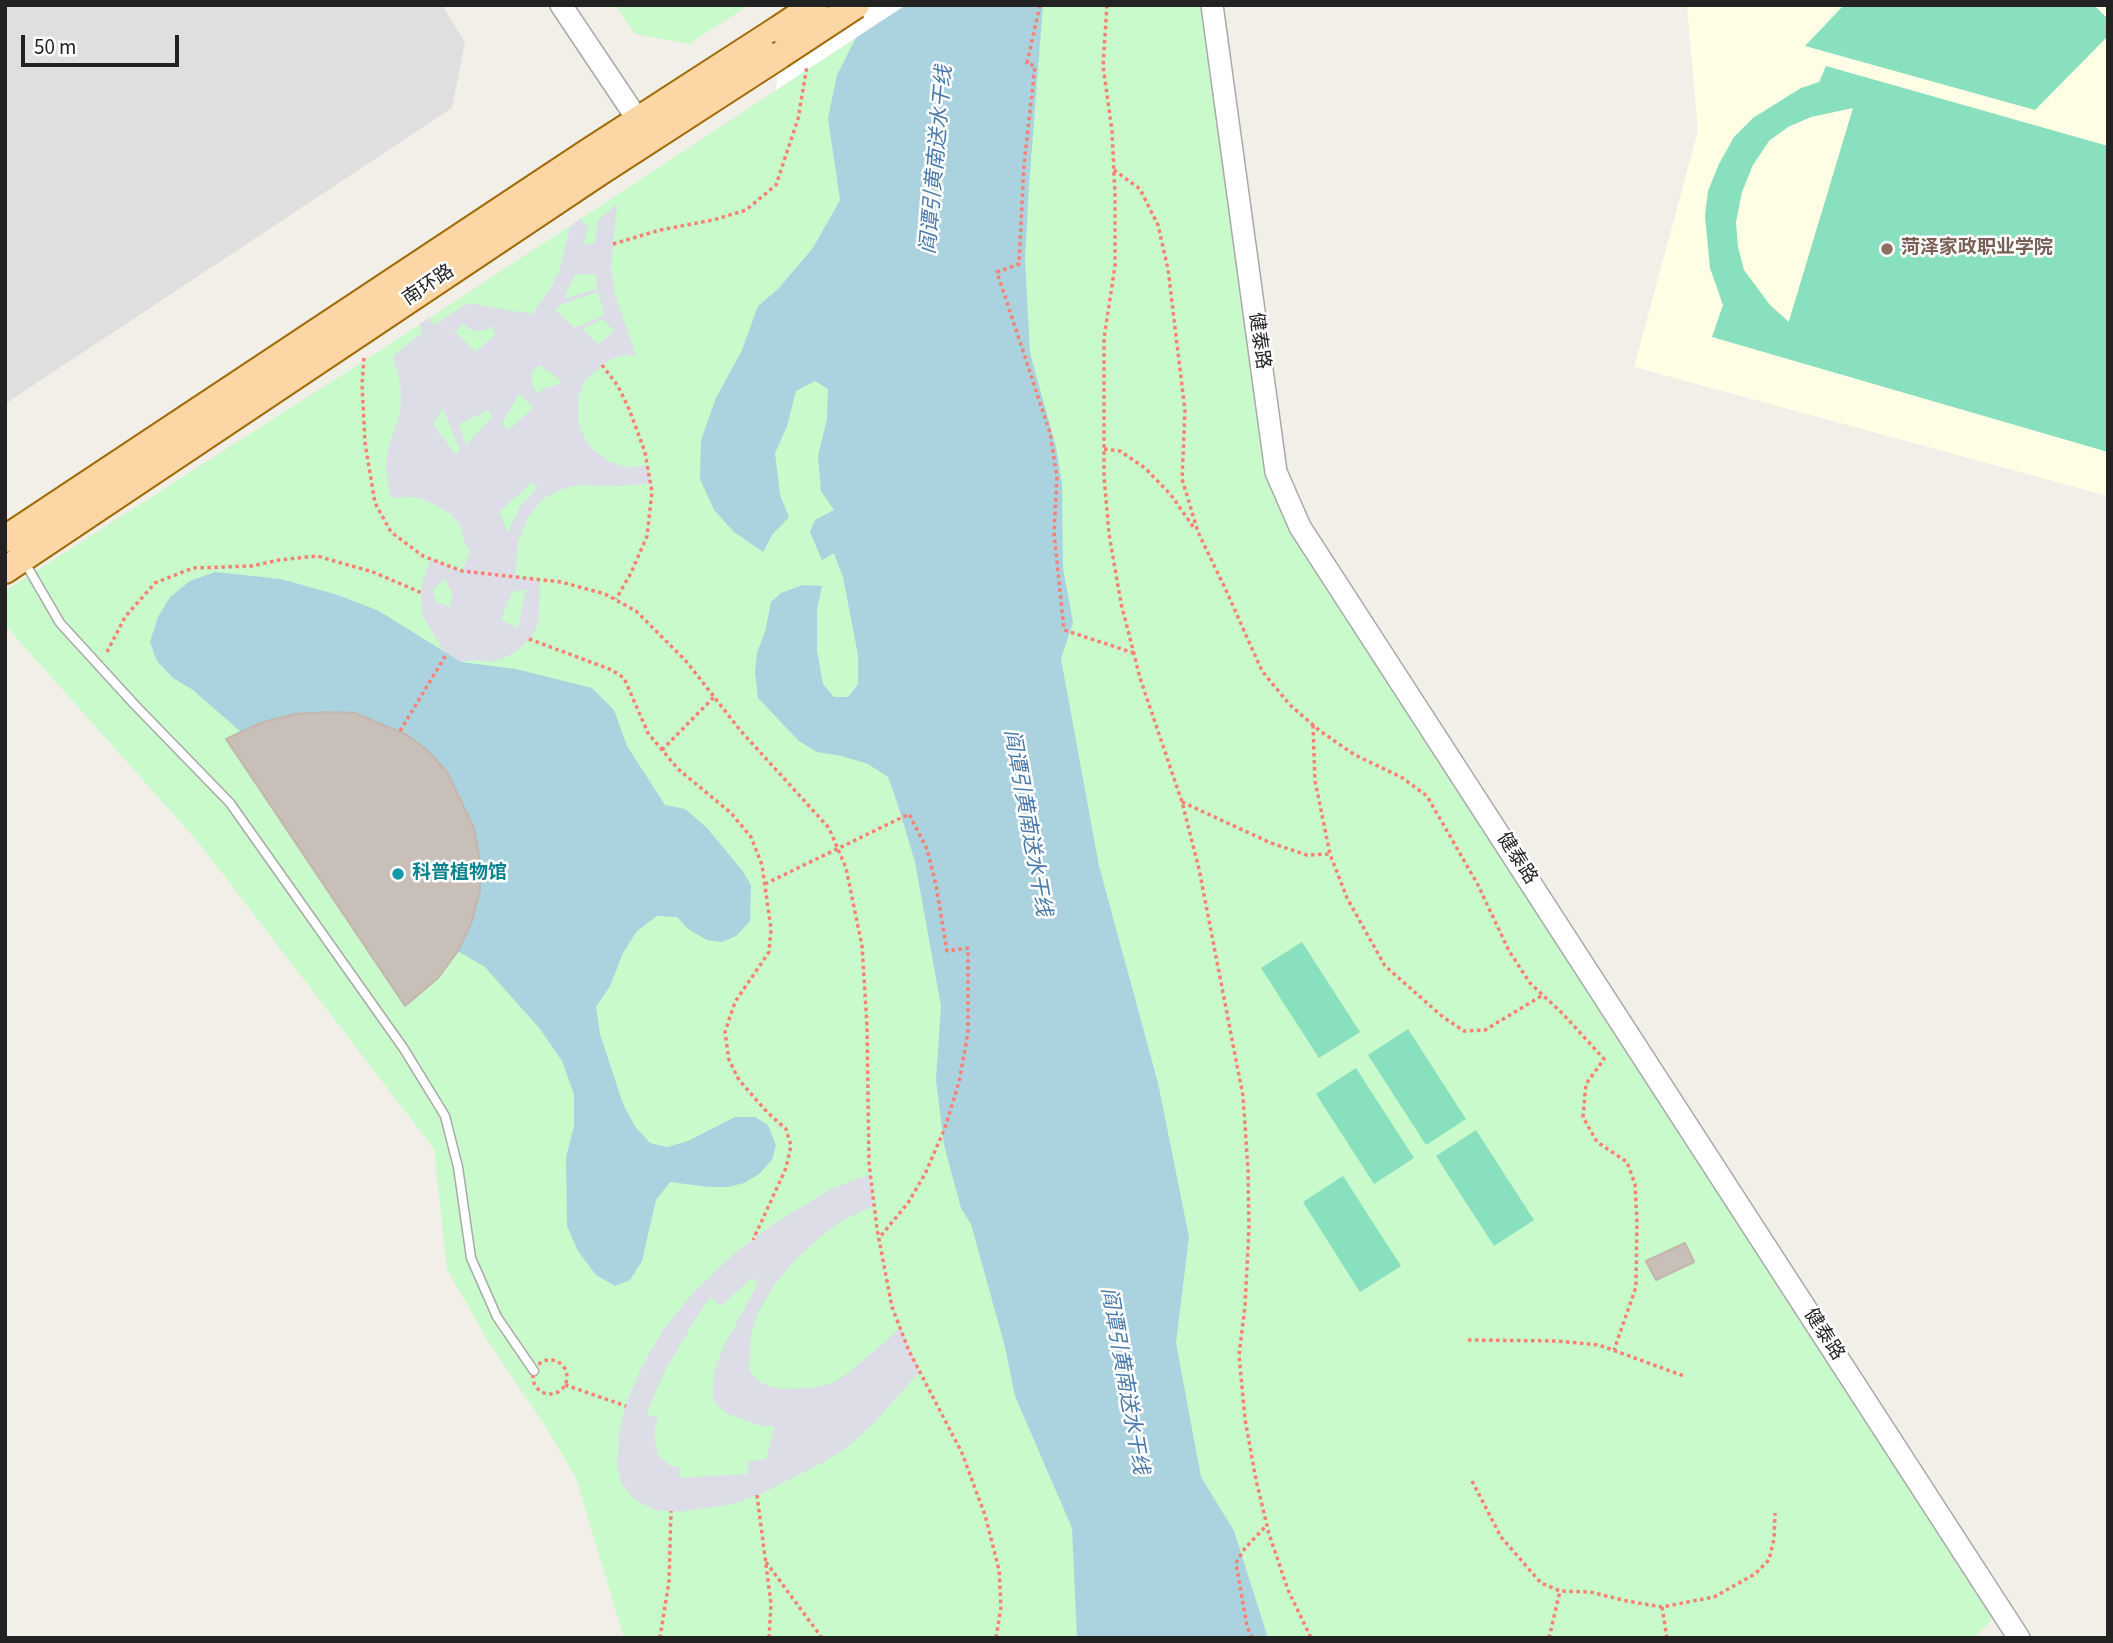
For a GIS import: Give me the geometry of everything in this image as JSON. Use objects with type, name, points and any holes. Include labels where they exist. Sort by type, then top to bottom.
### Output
[{"type":"main road","name":"南环路","points":[[11,556],[638,120],[815,5]]},
{"type":"main road","name":"南环路","points":[[11,556],[365,328],[856,5]]},
{"type":"street","points":[[561,5],[638,120]]},
{"type":"street","name":"健泰路","points":[[1212,5],[1276,472],[1300,527],[2019,1638]]},
{"type":"lane","points":[[11,556],[60,623],[230,803],[411,1060],[445,1116],[458,1167],[471,1258],[497,1317],[534,1371]]},
{"type":"path","points":[[1040,5],[1027,63],[1035,66],[1024,165],[1019,264],[997,272],[1050,433],[1057,477],[1054,533],[1064,630],[1134,653]]},
{"type":"path","points":[[1107,5],[1103,66],[1112,131],[1115,266],[1104,338],[1104,449],[1109,534],[1121,603],[1134,653],[1182,802],[1199,869],[1243,1096],[1249,1228],[1245,1306],[1239,1355],[1245,1419],[1267,1525],[1288,1590],[1311,1638]]},
{"type":"path","points":[[613,244],[660,230],[713,220],[746,209],[776,185],[798,119],[807,59]]},
{"type":"path","points":[[1114,170],[1140,189],[1158,225],[1168,269],[1185,411],[1182,479],[1198,533]]},
{"type":"path","points":[[365,328],[362,384],[365,443],[375,503],[391,532],[423,556],[462,571],[561,582],[605,594],[636,611],[686,661],[740,730],[829,828],[846,868],[862,946],[867,1026],[869,1163],[892,1307],[909,1351],[962,1452],[985,1515],[999,1570],[1001,1607],[996,1638]]},
{"type":"path","points":[[602,365],[618,386],[629,409],[645,452],[652,492],[647,536],[616,599]]},
{"type":"path","points":[[1104,449],[1120,451],[1145,468],[1171,495],[1198,533],[1262,671],[1290,705],[1355,755],[1401,777],[1427,796],[1478,885],[1509,951],[1530,983],[1604,1059],[1586,1084],[1583,1117],[1597,1142],[1626,1162],[1635,1184],[1637,1222],[1636,1287],[1615,1350]]},
{"type":"path","points":[[99,666],[125,617],[155,583],[193,568],[252,566],[317,556],[373,572],[422,593]]},
{"type":"path","points":[[529,639],[612,670],[624,678],[648,733],[678,769],[731,813],[751,837],[762,865],[771,929],[768,952],[735,1002],[724,1032],[729,1060],[738,1080],[786,1129],[791,1146],[786,1168],[753,1240]]},
{"type":"path","points":[[400,732],[447,653]]},
{"type":"path","points":[[662,750],[714,697]]},
{"type":"path","points":[[1313,724],[1315,781],[1330,854],[1347,898],[1385,966],[1443,1017],[1464,1031],[1485,1030],[1543,995]]},
{"type":"path","points":[[1182,802],[1270,843],[1307,855],[1330,854]]},
{"type":"path","points":[[765,884],[909,814],[927,849],[947,951],[968,948],[968,1033],[959,1082],[945,1128],[925,1174],[908,1203],[879,1238]]},
{"type":"path","points":[[1468,1340],[1557,1341],[1600,1345],[1684,1376]]},
{"type":"path","points":[[542,1361],[558,1362],[566,1370],[565,1385],[554,1394],[543,1393],[534,1385],[534,1371],[542,1361]]},
{"type":"path","points":[[565,1385],[626,1406]]},
{"type":"path","points":[[1472,1481],[1508,1546],[1541,1583],[1560,1591],[1590,1592],[1662,1607],[1714,1597],[1755,1574],[1769,1560],[1774,1539],[1775,1513]]},
{"type":"path","points":[[757,1495],[771,1604],[769,1638]]},
{"type":"path","points":[[660,1638],[669,1581],[671,1511]]},
{"type":"path","points":[[1252,1638],[1247,1626],[1236,1563],[1245,1548],[1267,1525]]},
{"type":"path","points":[[765,1560],[822,1638]]},
{"type":"path","points":[[1549,1638],[1560,1591]]},
{"type":"path","points":[[1662,1607],[1667,1638]]},
{"type":"shaded area","points":[[5,5],[442,5],[465,42],[452,108],[5,404]]},
{"type":"shaded area","name":"菏泽家政职业学院","points":[[1687,5],[2108,5],[2108,496],[1634,367],[1698,131]]},
{"type":"shaded area","points":[[617,204],[611,267],[615,295],[636,355],[609,360],[585,380],[578,398],[578,422],[592,449],[610,462],[630,468],[647,465],[651,484],[579,485],[559,490],[543,499],[528,517],[518,542],[515,577],[540,580],[539,620],[532,636],[506,657],[491,662],[460,662],[443,650],[423,616],[422,583],[431,559],[462,571],[470,552],[459,523],[450,513],[415,497],[396,498],[390,495],[386,469],[388,449],[401,402],[400,383],[393,356],[423,332],[419,324],[429,318],[434,325],[467,303],[532,314],[552,286],[561,266],[570,226],[580,219],[586,225],[589,224],[583,245],[595,242],[598,220]],"holes":[[[575,274],[596,274],[597,289],[564,299]],[[598,292],[605,315],[575,328],[555,310],[560,305]],[[603,319],[614,331],[598,344],[582,329]],[[463,324],[473,331],[483,331],[493,326],[495,335],[475,352],[455,331]],[[540,365],[562,381],[537,394],[531,372]],[[519,393],[534,407],[509,430],[502,424]],[[443,409],[460,450],[456,455],[433,424]],[[489,410],[492,417],[466,445],[459,424]],[[532,482],[537,488],[521,505],[508,532],[499,512]],[[445,579],[452,593],[450,607],[435,601],[433,589]],[[526,589],[518,628],[501,620],[512,592]]]},
{"type":"shaded area","points":[[870,1174],[874,1206],[841,1221],[818,1239],[795,1260],[774,1285],[758,1313],[751,1335],[749,1369],[757,1380],[767,1386],[784,1389],[819,1387],[835,1382],[852,1370],[901,1328],[920,1371],[872,1425],[849,1446],[763,1493],[733,1504],[679,1512],[654,1510],[634,1499],[622,1484],[617,1466],[619,1435],[626,1404],[641,1368],[663,1330],[694,1292],[735,1253],[772,1225],[831,1189]],"holes":[[[751,1278],[758,1283],[723,1348],[714,1371],[713,1398],[726,1413],[758,1425],[775,1427],[766,1459],[748,1462],[748,1474],[679,1478],[680,1467],[670,1466],[658,1455],[654,1431],[658,1419],[646,1414],[665,1371],[711,1297],[721,1306]]]},
{"type":"green space","points":[[615,5],[749,5],[689,44],[635,34]]},
{"type":"green space","points":[[906,5],[1212,5],[1276,472],[2001,1610],[1974,1638],[624,1638],[576,1478],[546,1427],[488,1341],[447,1269],[434,1149],[199,843],[5,625],[5,591],[390,344]]},
{"type":"green space","points":[[1844,5],[2094,5],[2108,19],[2108,36],[2035,110],[1805,46]]},
{"type":"green space","points":[[1826,66],[2108,146],[2108,452],[1712,337],[1723,305],[1710,268],[1705,216],[1708,191],[1719,164],[1734,137],[1753,118],[1801,88],[1819,82]],"holes":[[[1853,108],[1789,322],[1770,305],[1744,270],[1738,247],[1736,222],[1742,192],[1753,165],[1769,141],[1788,127],[1811,117]]]},
{"type":"green space","points":[[1302,942],[1360,1032],[1319,1058],[1261,968]]},
{"type":"green space","points":[[1408,1029],[1466,1119],[1426,1145],[1368,1055]]},
{"type":"green space","points":[[1356,1068],[1414,1158],[1374,1184],[1316,1094]]},
{"type":"green space","points":[[1476,1130],[1534,1220],[1494,1246],[1436,1156]]},
{"type":"green space","points":[[1343,1176],[1401,1266],[1360,1292],[1303,1202]]},
{"type":"water","name":"阎谭引黄南送水干线","points":[[864,5],[1043,5],[1025,259],[1030,353],[1056,447],[1062,484],[1063,568],[1073,622],[1061,659],[1099,866],[1158,1083],[1189,1237],[1176,1343],[1201,1477],[1234,1531],[1268,1638],[1077,1638],[1072,1528],[1015,1396],[1005,1347],[971,1224],[961,1208],[944,1145],[936,1080],[941,1006],[915,862],[897,802],[888,777],[868,764],[817,752],[799,741],[758,698],[755,672],[757,653],[765,632],[771,602],[781,593],[803,585],[822,586],[817,610],[817,650],[823,684],[834,697],[848,697],[858,684],[858,655],[843,577],[834,553],[822,560],[810,532],[815,520],[834,510],[821,491],[818,456],[827,419],[828,389],[815,381],[796,391],[787,426],[775,453],[780,495],[789,517],[772,535],[763,552],[734,532],[714,510],[700,479],[701,440],[716,398],[742,350],[758,306],[778,289],[813,248],[840,200],[828,118],[837,75],[863,24]]},
{"type":"water","points":[[215,572],[281,579],[338,595],[379,611],[461,662],[516,669],[592,688],[614,710],[627,746],[665,805],[685,809],[707,828],[751,885],[750,921],[736,936],[722,942],[707,940],[688,929],[677,917],[657,916],[637,931],[623,953],[610,986],[596,1007],[600,1034],[623,1104],[636,1128],[650,1143],[667,1147],[688,1141],[735,1117],[755,1117],[768,1125],[776,1145],[772,1160],[759,1174],[744,1183],[728,1187],[709,1187],[670,1182],[656,1200],[642,1261],[630,1280],[615,1286],[596,1275],[578,1251],[567,1226],[566,1157],[574,1126],[574,1094],[562,1061],[540,1029],[485,967],[458,951],[472,921],[480,891],[479,857],[474,828],[447,772],[428,751],[407,735],[355,713],[295,714],[263,722],[241,732],[193,690],[173,678],[157,661],[150,642],[158,617],[170,597],[190,581]]},
{"type":"pier","points":[[785,5],[906,5],[776,90]]},
{"type":"building","name":"科普植物馆","points":[[355,713],[407,735],[428,751],[447,772],[474,828],[479,857],[480,891],[472,921],[458,951],[438,978],[405,1006],[226,739],[263,722],[295,714]]},
{"type":"building","points":[[1685,1243],[1694,1262],[1656,1280],[1646,1261]]},
{"type":"place","name":"菏泽家政职业学院","points":[[1887,249]]},
{"type":"place","name":"科普植物馆","points":[[398,874]]}]
